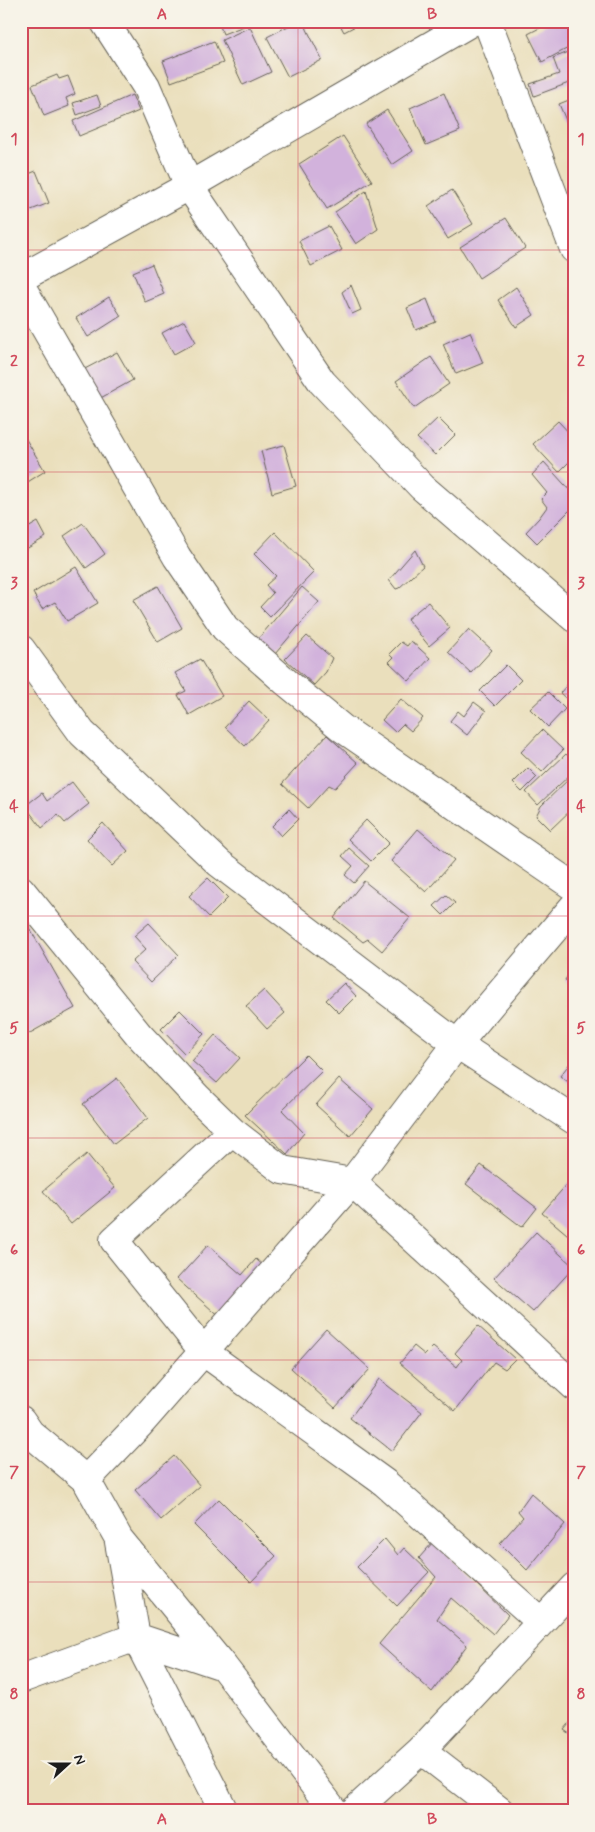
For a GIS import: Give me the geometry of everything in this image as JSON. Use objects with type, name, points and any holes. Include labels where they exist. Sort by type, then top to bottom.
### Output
[{"type":"street","points":[[104,21],[146,86],[189,186],[322,382],[422,487],[574,618]]},
{"type":"street","points":[[21,278],[189,186],[473,21]]},
{"type":"street","points":[[487,21],[574,249]]},
{"type":"street","points":[[21,286],[177,557],[226,628],[286,682],[342,728],[574,887]]},
{"type":"street","points":[[21,649],[82,733],[219,863],[458,1044],[574,1120]]},
{"type":"street","points":[[21,890],[139,1034],[197,1097],[232,1131],[282,1170],[352,1182],[574,1386]]},
{"type":"street","points":[[86,1480],[139,1425],[352,1182],[458,1044],[574,906]]},
{"type":"street","points":[[232,1131],[114,1240],[204,1352],[385,1483],[541,1622]]},
{"type":"street","points":[[24,1436],[86,1480],[119,1539],[223,1666],[334,1811]]},
{"type":"street","points":[[119,1539],[136,1637],[224,1811]]},
{"type":"street","points":[[354,1811],[421,1750],[574,1587]]},
{"type":"street","points":[[21,1679],[136,1637],[223,1666]]},
{"type":"street","points":[[421,1750],[500,1811]]},
{"type":"building","points":[[218,21],[242,21],[244,26],[223,34]]},
{"type":"building","points":[[298,21],[303,21],[322,60],[288,77],[267,37]]},
{"type":"building","points":[[338,21],[365,21],[344,32]]},
{"type":"building","points":[[553,21],[573,21],[574,45],[542,62],[528,34]]},
{"type":"building","points":[[250,27],[271,72],[243,85],[222,40]]},
{"type":"building","points":[[214,41],[223,63],[171,82],[163,61]]},
{"type":"building","points":[[574,50],[574,81],[534,96],[530,84],[559,74],[553,58]]},
{"type":"building","points":[[57,75],[59,79],[68,76],[75,94],[66,98],[69,106],[44,116],[32,85]]},
{"type":"building","points":[[444,93],[460,131],[426,145],[410,108]]},
{"type":"building","points":[[97,95],[101,106],[77,115],[73,103]]},
{"type":"building","points":[[132,95],[139,111],[79,136],[73,121]]},
{"type":"building","points":[[574,98],[574,131],[571,132],[559,104]]},
{"type":"building","points":[[387,110],[413,151],[392,165],[366,124]]},
{"type":"building","points":[[343,136],[372,181],[327,209],[299,164]]},
{"type":"building","points":[[36,171],[49,203],[21,214],[21,177]]},
{"type":"building","points":[[452,190],[473,224],[448,239],[428,206]]},
{"type":"building","points":[[366,191],[378,229],[356,244],[335,212]]},
{"type":"building","points":[[506,218],[525,248],[479,278],[460,247]]},
{"type":"building","points":[[329,226],[342,250],[311,266],[299,241]]},
{"type":"building","points":[[152,264],[164,294],[145,302],[133,272]]},
{"type":"building","points":[[351,285],[361,310],[352,314],[342,292]]},
{"type":"building","points":[[516,287],[534,315],[516,327],[498,300]]},
{"type":"building","points":[[109,297],[121,316],[88,337],[76,318]]},
{"type":"building","points":[[427,299],[436,322],[416,330],[407,308]]},
{"type":"building","points":[[184,321],[196,342],[174,354],[162,333]]},
{"type":"building","points":[[470,332],[483,363],[456,374],[443,344]]},
{"type":"building","points":[[117,352],[133,380],[97,400],[81,371]]},
{"type":"building","points":[[431,357],[449,384],[414,408],[396,381]]},
{"type":"building","points":[[438,418],[455,435],[435,455],[417,438]]},
{"type":"building","points":[[558,421],[574,438],[574,457],[559,472],[533,444]]},
{"type":"building","points":[[21,431],[45,471],[23,485],[21,482]]},
{"type":"building","points":[[284,445],[296,486],[272,493],[261,451]]},
{"type":"building","points":[[544,462],[574,495],[574,506],[537,543],[526,532],[547,507],[541,499],[547,493],[532,475]]},
{"type":"building","points":[[38,522],[46,537],[21,552],[21,532]]},
{"type":"building","points":[[83,523],[105,554],[86,568],[64,536]]},
{"type":"building","points":[[275,532],[314,572],[270,617],[260,607],[273,593],[266,585],[276,576],[254,554]]},
{"type":"building","points":[[415,550],[423,566],[396,589],[389,580]]},
{"type":"building","points":[[76,567],[98,603],[67,621],[55,602],[42,609],[33,593]]},
{"type":"building","points":[[158,586],[182,628],[158,642],[133,600]]},
{"type":"building","points":[[302,587],[319,602],[275,654],[258,639]]},
{"type":"building","points":[[428,602],[450,628],[429,646],[407,619]]},
{"type":"building","points":[[469,629],[492,650],[471,673],[448,652]]},
{"type":"building","points":[[307,636],[332,658],[326,672],[314,685],[285,659]]},
{"type":"building","points":[[411,641],[430,658],[409,681],[389,662],[393,658],[389,654],[401,642],[407,646]]},
{"type":"building","points":[[200,659],[222,696],[189,715],[178,695],[186,691],[175,673]]},
{"type":"building","points":[[506,665],[521,680],[495,706],[480,691]]},
{"type":"building","points":[[574,677],[574,706],[560,693]]},
{"type":"building","points":[[548,692],[565,709],[548,727],[530,709]]},
{"type":"building","points":[[401,699],[423,718],[411,731],[403,724],[395,732],[382,720]]},
{"type":"building","points":[[249,701],[269,720],[245,746],[225,727]]},
{"type":"building","points":[[474,702],[486,711],[467,735],[450,721],[458,711],[464,716]]},
{"type":"building","points":[[542,730],[563,750],[542,772],[521,752]]},
{"type":"building","points":[[327,735],[358,763],[335,788],[329,785],[308,808],[282,784]]},
{"type":"building","points":[[566,754],[574,762],[574,771],[538,805],[526,792]]},
{"type":"building","points":[[528,768],[537,777],[522,792],[513,783]]},
{"type":"building","points":[[574,774],[574,807],[550,830],[536,816],[541,806]]},
{"type":"building","points":[[72,782],[89,804],[65,823],[58,815],[42,828],[25,806],[42,793],[47,801]]},
{"type":"building","points":[[289,809],[298,819],[281,836],[272,826]]},
{"type":"building","points":[[366,820],[389,843],[371,861],[348,839]]},
{"type":"building","points":[[103,823],[128,851],[112,866],[87,839]]},
{"type":"building","points":[[418,829],[454,860],[426,892],[391,861]]},
{"type":"building","points":[[349,848],[369,866],[354,883],[345,875],[353,866],[342,856]]},
{"type":"building","points":[[208,878],[228,898],[209,917],[189,896]]},
{"type":"building","points":[[364,881],[410,918],[382,951],[368,939],[363,942],[334,918]]},
{"type":"building","points":[[446,895],[455,903],[443,915],[434,906]]},
{"type":"building","points":[[26,922],[75,1008],[21,1038],[21,949],[25,947],[21,940],[21,925]]},
{"type":"building","points":[[149,923],[179,955],[151,982],[132,962],[146,949],[134,936]]},
{"type":"building","points":[[574,966],[574,986],[565,980]]},
{"type":"building","points":[[344,983],[356,996],[339,1013],[326,1000]]},
{"type":"building","points":[[264,990],[285,1013],[267,1029],[246,1006]]},
{"type":"building","points":[[180,1010],[204,1034],[185,1054],[161,1029]]},
{"type":"building","points":[[215,1035],[240,1058],[217,1083],[192,1061]]},
{"type":"building","points":[[306,1055],[322,1071],[282,1110],[304,1133],[287,1154],[245,1115]]},
{"type":"building","points":[[574,1058],[574,1086],[560,1076]]},
{"type":"building","points":[[117,1078],[148,1118],[114,1144],[83,1104]]},
{"type":"building","points":[[339,1079],[373,1109],[350,1136],[316,1105]]},
{"type":"building","points":[[87,1154],[115,1188],[71,1224],[43,1191]]},
{"type":"building","points":[[481,1165],[537,1208],[522,1227],[466,1184]]},
{"type":"building","points":[[574,1176],[574,1240],[542,1213]]},
{"type":"building","points":[[536,1232],[574,1267],[533,1312],[494,1278]]},
{"type":"building","points":[[208,1245],[242,1275],[256,1259],[267,1269],[222,1319],[177,1279]]},
{"type":"building","points":[[478,1326],[515,1359],[505,1369],[494,1362],[455,1411],[400,1363],[414,1346],[425,1355],[433,1347],[457,1367],[462,1360],[455,1353]]},
{"type":"building","points":[[326,1329],[370,1369],[335,1408],[291,1368]]},
{"type":"building","points":[[379,1379],[422,1412],[392,1451],[350,1418]]},
{"type":"building","points":[[174,1456],[200,1486],[161,1520],[135,1490]]},
{"type":"building","points":[[531,1493],[565,1524],[527,1570],[500,1543],[523,1517],[518,1511]]},
{"type":"building","points":[[219,1499],[276,1556],[251,1582],[194,1525]]},
{"type":"building","points":[[385,1539],[398,1555],[404,1548],[429,1572],[397,1606],[357,1567]]},
{"type":"building","points":[[433,1542],[508,1615],[493,1634],[451,1598],[437,1619],[467,1645],[432,1692],[379,1644],[436,1577],[419,1558]]},
{"type":"building","points":[[574,1718],[574,1737],[564,1730]]}]
